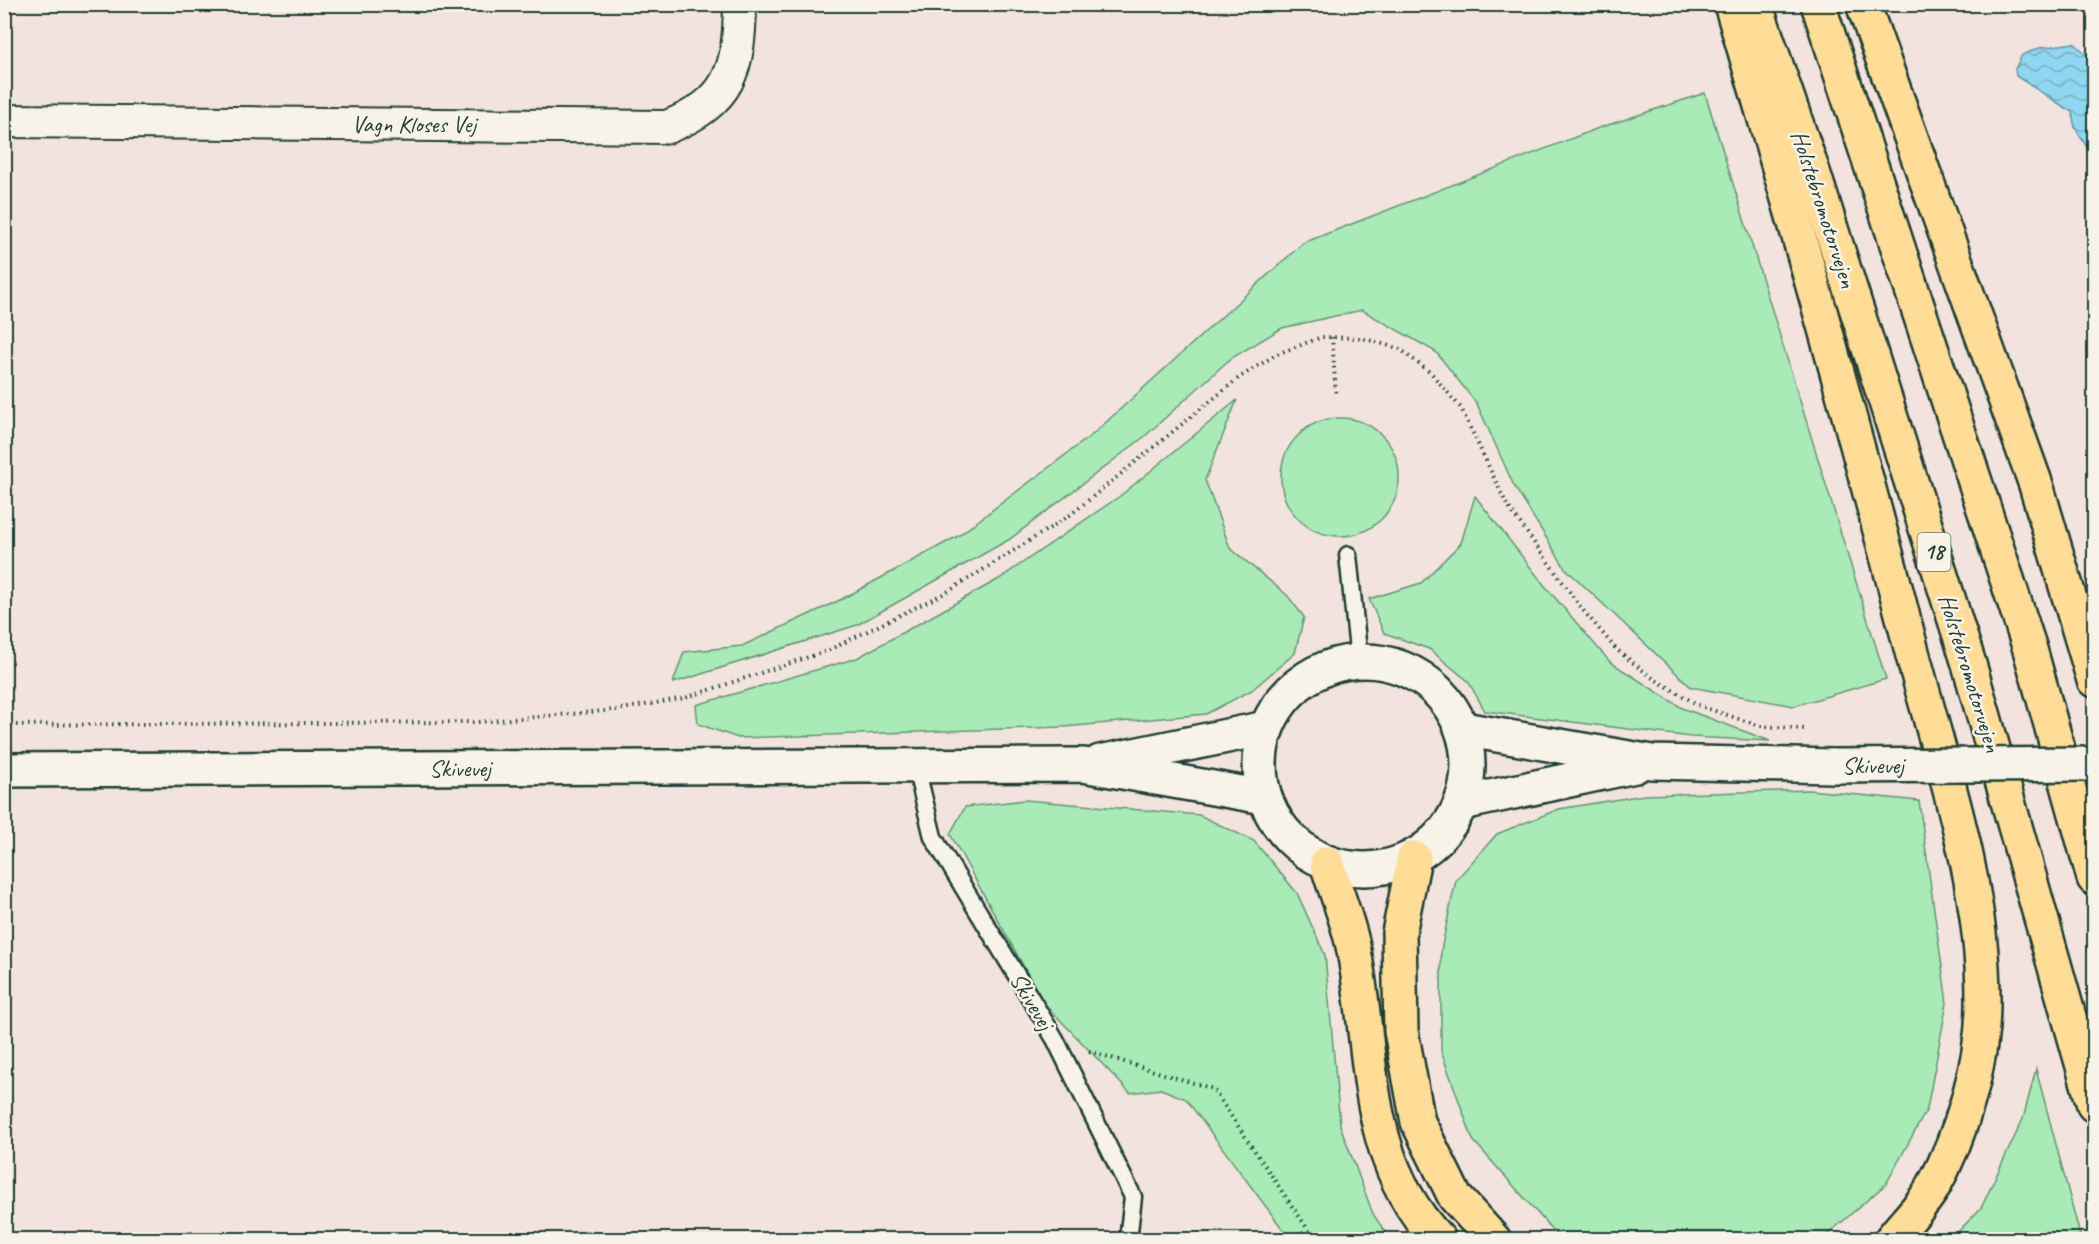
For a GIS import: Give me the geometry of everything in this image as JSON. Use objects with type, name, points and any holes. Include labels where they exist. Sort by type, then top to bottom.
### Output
[{"type":"highway","points":[[1731,4],[1794,215],[1900,605],[1964,849],[1980,940],[1983,1005],[1978,1057],[1964,1115],[1931,1190],[1891,1239]]},
{"type":"highway","name":"Holstebromotorvejen","points":[[1755,4],[1814,175],[1969,664],[2094,1105]]},
{"type":"highway","points":[[1818,4],[2029,646],[2094,878]]},
{"type":"highway","points":[[1863,4],[2036,485],[2094,680]]},
{"type":"highway","points":[[1414,858],[1399,933],[1401,1031],[1418,1122],[1455,1197],[1494,1239]]},
{"type":"highway","points":[[1327,863],[1353,946],[1377,1122],[1396,1179],[1439,1239]]},
{"type":"main road","points":[[1359,660],[1392,664],[1422,678],[1447,700],[1462,729],[1468,753],[1468,778],[1462,803],[1443,835],[1414,858],[1386,868],[1356,870],[1327,863],[1299,848],[1278,825],[1264,797],[1259,762],[1266,728],[1280,702],[1302,680],[1329,666],[1359,660]]},
{"type":"main road","name":"Skivevej","points":[[1083,765],[1266,728]]},
{"type":"main road","name":"Skivevej","points":[[1462,729],[1652,762],[1834,766],[2094,764]]},
{"type":"main road","name":"Skivevej","points":[[1462,803],[1652,762]]},
{"type":"main road","name":"Skivevej","points":[[4,770],[1083,765],[1264,797]]},
{"type":"street","name":"Vagn Kloses Vej","points":[[4,121],[667,126],[690,117],[710,104],[722,90],[737,56],[740,4]]},
{"type":"lane","points":[[1348,555],[1359,660]]},
{"type":"lane","name":"Skivevej","points":[[916,767],[933,837],[1055,1039],[1132,1197],[1128,1239]]},
{"type":"path","points":[[4,725],[477,722],[615,710],[685,698],[827,651],[949,591],[1069,516],[1240,377],[1277,354],[1322,337],[1362,338],[1400,348],[1432,375],[1461,408],[1507,505],[1582,609],[1616,650],[1651,677],[1700,706],[1760,726],[1812,730]]},
{"type":"path","points":[[1332,338],[1336,396]]},
{"type":"path","points":[[1055,1039],[1113,1060],[1213,1089],[1315,1239]]},
{"type":"green space","points":[[1705,93],[1886,679],[1794,706],[1691,687],[1565,568],[1514,486],[1477,404],[1436,352],[1362,310],[1282,328],[1230,359],[1144,437],[1010,539],[857,625],[673,683],[684,652],[742,646],[842,599],[958,536],[1093,434],[1303,243],[1596,129]]},
{"type":"green space","points":[[1237,400],[1205,480],[1230,548],[1287,595],[1304,617],[1295,653],[1252,690],[1206,714],[1064,727],[738,738],[698,724],[696,705],[857,658],[999,579],[1120,496]]},
{"type":"green space","points":[[1340,418],[1363,422],[1382,435],[1395,454],[1399,477],[1395,500],[1382,519],[1363,532],[1340,536],[1317,532],[1298,519],[1285,500],[1281,477],[1285,454],[1298,435],[1317,422]]},
{"type":"green space","points":[[1475,496],[1545,586],[1610,662],[1682,708],[1770,741],[1691,737],[1485,711],[1468,681],[1429,649],[1384,633],[1369,599],[1421,583],[1461,543]]},
{"type":"green space","points":[[1809,790],[1919,801],[1947,1003],[1927,1109],[1886,1184],[1822,1239],[1571,1240],[1556,1234],[1473,1140],[1441,1051],[1441,950],[1456,880],[1497,834],[1559,809],[1644,795]]},
{"type":"green space","points":[[1025,800],[1199,815],[1254,841],[1297,893],[1325,955],[1340,1125],[1373,1214],[1390,1239],[1290,1239],[1186,1099],[1161,1089],[1130,1093],[1044,1003],[950,834],[965,807]]},
{"type":"green space","points":[[2036,1069],[2081,1239],[1951,1239],[1981,1208],[2023,1119]]},
{"type":"water","points":[[2074,43],[2094,61],[2094,151],[2088,149],[2075,128],[2072,112],[2016,76],[2015,69],[2022,55],[2039,48]]}]
